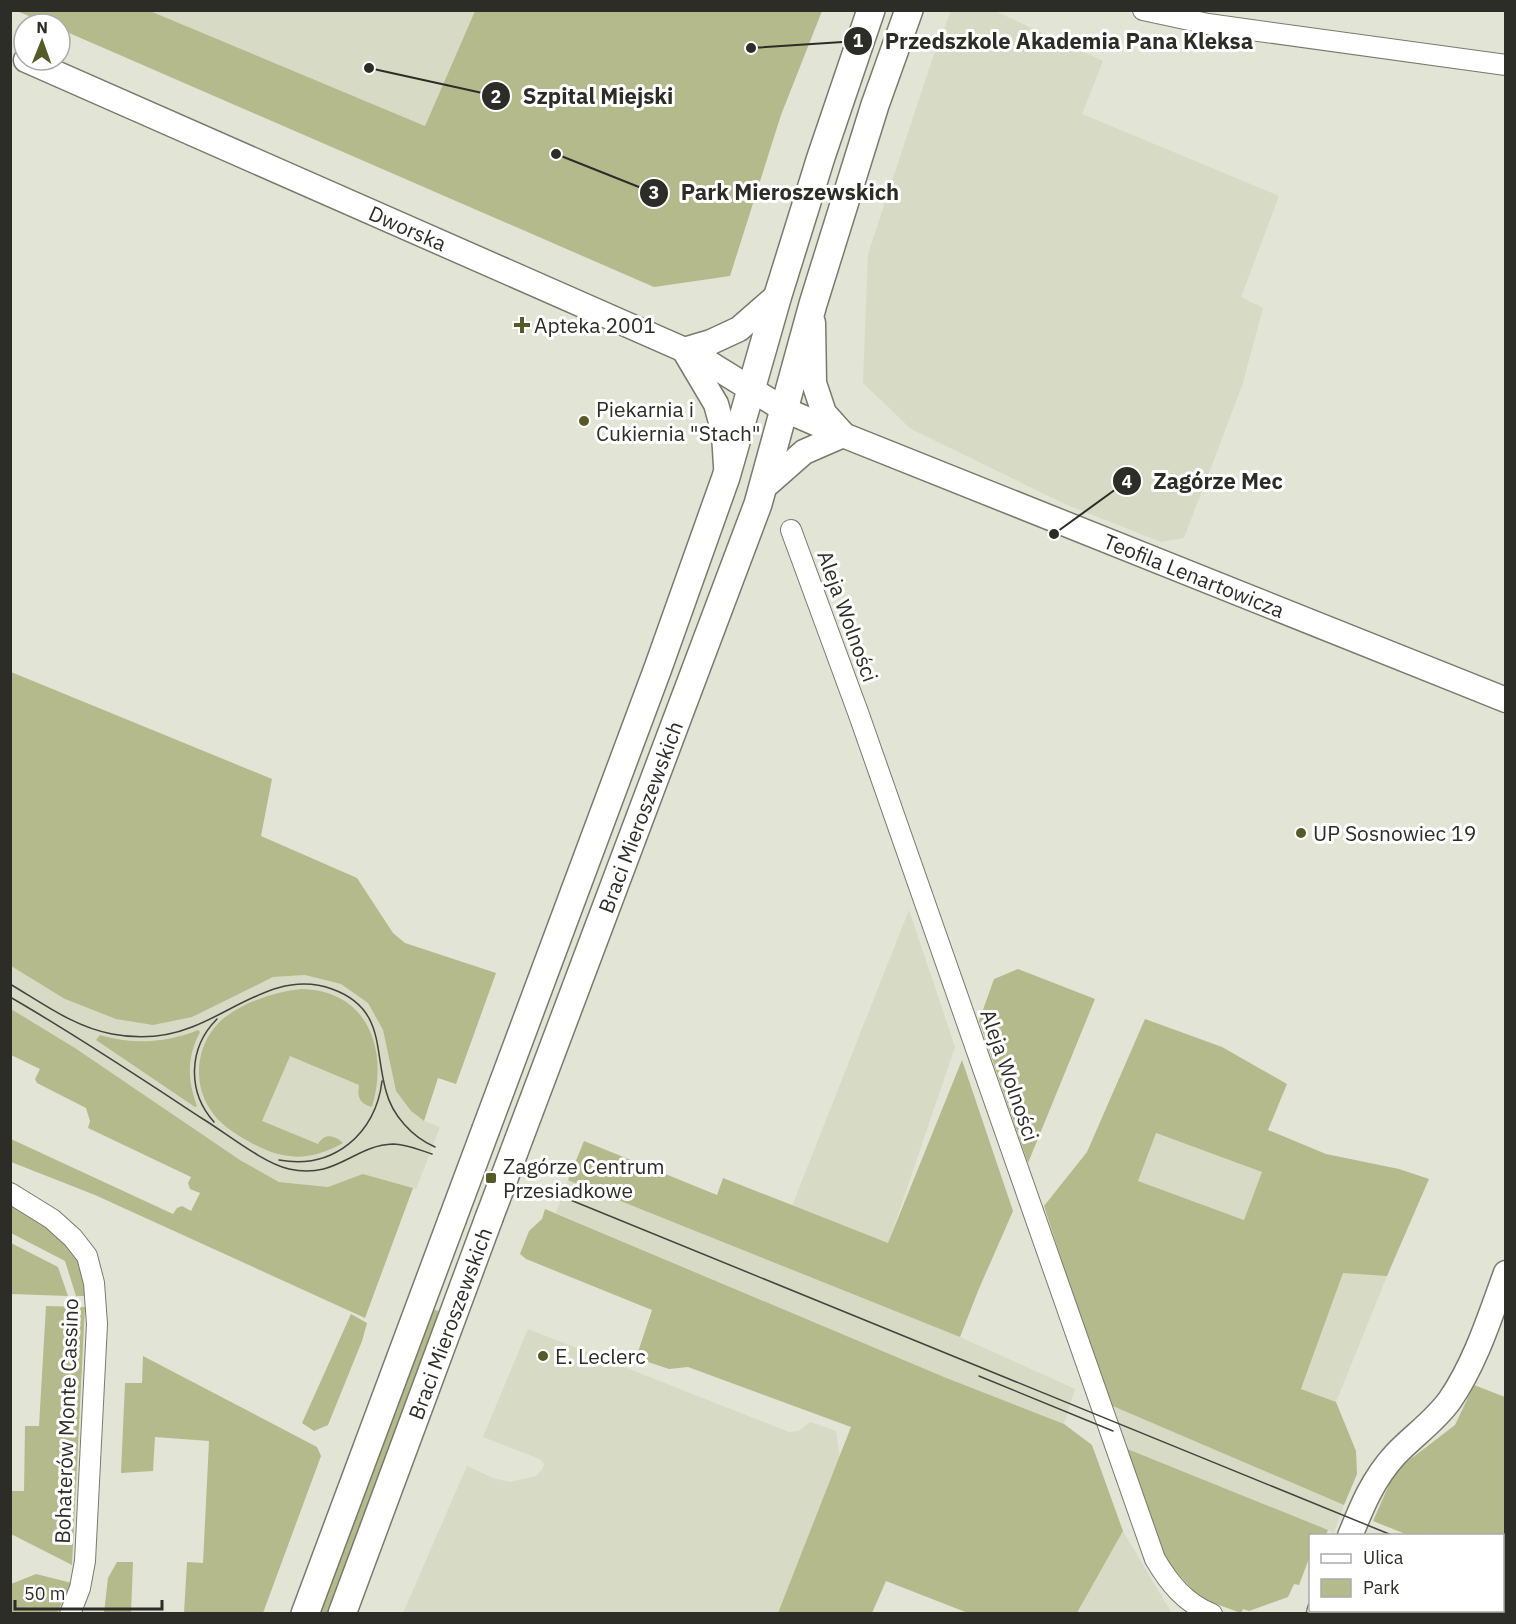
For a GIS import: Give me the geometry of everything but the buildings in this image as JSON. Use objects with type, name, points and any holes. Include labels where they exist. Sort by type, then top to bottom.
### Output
[{"type":"main road","name":"Braci Mieroszewskich","points":[[305,1614],[646,701],[726,477],[778,294],[870,10]]},
{"type":"main road","name":"Braci Mieroszewskich","points":[[342,1614],[763,488],[813,304],[875,105],[909,10]]},
{"type":"main road","points":[[439,1253],[470,1267]]},
{"type":"street","points":[[1143,10],[1208,24],[1506,64]]},
{"type":"street","name":"Dworska","points":[[54,72],[706,360],[734,380],[783,409]]},
{"type":"street","points":[[726,477],[724,433],[716,404],[684,350],[731,333],[778,294]]},
{"type":"street","points":[[763,488],[804,452],[843,435],[825,412],[814,383],[813,304]]},
{"type":"street","name":"Teofila Lenartowicza","points":[[783,409],[1506,700]]},
{"type":"street","name":"Aleja Wolności","points":[[791,530],[859,715],[1155,1559],[1167,1579],[1179,1592],[1197,1608],[1212,1614]]},
{"type":"street","name":"Bohaterów Monte Cassino","points":[[10,1193],[52,1219],[74,1238],[87,1256],[97,1302],[85,1561],[80,1588],[70,1614]]},
{"type":"street","points":[[1351,1534],[1365,1498],[1382,1470],[1439,1413],[1457,1389],[1475,1353],[1506,1273]]},
{"type":"shaded area","points":[[150,11],[475,11],[425,126]]},
{"type":"shaded area","points":[[951,11],[995,11],[1103,61],[1082,114],[1279,196],[1241,297],[1263,308],[1242,386],[1184,538],[1161,542],[1065,504],[911,429],[863,383],[868,254],[933,57]]},
{"type":"shaded area","points":[[909,910],[955,1047],[888,1244],[792,1206]]},
{"type":"shaded area","points":[[11,966],[65,999],[116,1019],[237,994],[273,977],[305,975],[341,984],[368,1003],[383,1030],[396,1091],[411,1111],[424,1121],[440,1127],[416,1189],[364,1174],[328,1187],[279,1182],[240,1160],[75,1048],[11,1009]]},
{"type":"shaded area","points":[[1155,1133],[1262,1172],[1245,1220],[1138,1181]]},
{"type":"shaded area","points":[[568,1180],[960,1337],[1075,1389],[1064,1424],[944,1377],[556,1213]]},
{"type":"shaded area","points":[[1343,1272],[1387,1276],[1336,1402],[1301,1390]]},
{"type":"shaded area","points":[[528,1329],[789,1432],[799,1431],[810,1422],[836,1431],[840,1459],[778,1613],[403,1613],[467,1466],[493,1478],[510,1482],[536,1476],[542,1470],[544,1464],[540,1459],[483,1437]]},
{"type":"shaded area","points":[[1108,1404],[1344,1505],[1334,1533],[1125,1448]]},
{"type":"shaded area","points":[[1123,1531],[1171,1612],[1077,1614]]},
{"type":"green space","points":[[17,11],[150,11],[425,126],[475,11],[822,11],[781,115],[730,276],[654,287],[72,34],[72,12]]},
{"type":"green space","points":[[11,672],[272,779],[261,836],[357,878],[393,933],[405,943],[496,973],[456,1084],[438,1078],[424,1121],[411,1111],[396,1091],[383,1030],[368,1003],[341,984],[305,975],[273,977],[192,1017],[153,1025],[116,1019],[65,999],[11,966]]},
{"type":"green space","points":[[1018,969],[1095,999],[1028,1163],[979,1021],[994,979]]},
{"type":"green space","points":[[301,989],[324,992],[343,1000],[357,1012],[368,1027],[375,1045],[378,1065],[377,1086],[372,1107],[364,1104],[360,1099],[359,1085],[290,1056],[262,1121],[318,1144],[330,1136],[343,1143],[319,1154],[295,1157],[260,1148],[222,1124],[204,1097],[199,1072],[200,1059],[210,1034],[228,1015],[263,997]]},
{"type":"green space","points":[[11,1009],[75,1048],[240,1160],[279,1182],[328,1187],[363,1174],[413,1188],[365,1318],[95,1195],[11,1162],[11,1139],[173,1214],[177,1208],[182,1206],[191,1211],[200,1193],[190,1189],[188,1183],[191,1177],[88,1128],[90,1121],[86,1108],[37,1083],[35,1079],[40,1069],[11,1055]]},
{"type":"green space","points":[[1145,1019],[1222,1047],[1287,1084],[1268,1130],[1326,1154],[1399,1169],[1429,1179],[1387,1276],[1343,1273],[1301,1389],[1336,1402],[1356,1451],[1357,1474],[1344,1505],[1108,1404],[1044,1206],[1087,1152]],"holes":[[[1156,1133],[1262,1172],[1244,1220],[1138,1181]]]},
{"type":"green space","points":[[198,1030],[200,1032],[193,1050],[190,1068],[191,1087],[197,1106],[195,1107],[96,1040],[100,1035],[137,1041],[162,1040]]},
{"type":"green space","points":[[962,1060],[1013,1211],[960,1337],[568,1180],[584,1141],[717,1195],[723,1178],[888,1243]]},
{"type":"green space","points":[[10,1205],[55,1233],[77,1254],[88,1296],[76,1296],[65,1261],[11,1233]]},
{"type":"green space","points":[[545,1209],[944,1377],[1064,1424],[1092,1445],[1123,1531],[1077,1613],[968,1613],[886,1581],[872,1613],[778,1613],[851,1427],[688,1367],[669,1369],[636,1358],[652,1310],[526,1259],[520,1254],[529,1231],[542,1219]]},
{"type":"green space","points":[[11,1243],[58,1267],[68,1296],[11,1294]]},
{"type":"green space","points":[[46,1306],[85,1307],[72,1565],[11,1534],[11,1491],[24,1491],[25,1426],[39,1426]]},
{"type":"green space","points":[[432,1309],[442,1312],[332,1613],[317,1614]]},
{"type":"green space","points":[[351,1314],[367,1323],[362,1341],[328,1425],[314,1431],[302,1423]]},
{"type":"green space","points":[[143,1356],[317,1447],[321,1456],[263,1613],[184,1613],[187,1562],[203,1563],[209,1441],[155,1437],[153,1471],[121,1473],[125,1383],[142,1383]]},
{"type":"green space","points":[[1474,1385],[1505,1397],[1505,1565],[1504,1534],[1406,1534],[1373,1521],[1395,1471],[1455,1425]]},
{"type":"green space","points":[[1125,1448],[1328,1530],[1326,1534],[1309,1534],[1309,1559],[1299,1585],[1294,1584],[1288,1597],[1249,1611],[1243,1609],[1241,1613],[1200,1598],[1168,1563]]},
{"type":"green space","points":[[117,1562],[133,1562],[131,1613],[104,1613],[108,1578]]},
{"type":"green space","points":[[36,1574],[72,1583],[57,1613],[11,1614],[11,1584]]},
{"type":"green space","points":[[1505,1605],[1505,1613],[1367,1613],[1504,1612]]},
{"type":"tram line","points":[[10,984],[59,1014],[85,1026],[112,1034],[142,1037],[163,1035],[192,1027],[259,994],[277,988],[313,984],[332,989],[349,997],[361,1007],[369,1019],[378,1045],[386,1091],[393,1108],[411,1131],[435,1147]]},
{"type":"tram line","points":[[10,997],[107,1056],[245,1147],[279,1166],[305,1171],[320,1170],[367,1150],[393,1144],[432,1154]]},
{"type":"tram line","points":[[214,1122],[199,1097],[194,1070],[200,1043],[217,1019]]},
{"type":"tram line","points":[[279,1160],[299,1162],[317,1159],[334,1153],[348,1144],[361,1132],[371,1117],[382,1081]]},
{"type":"tram line","points":[[546,1190],[1389,1534]]},
{"type":"tram line","points":[[979,1376],[1113,1431]]},
{"type":"place","name":"Przedszkole Akademia Pana Kleksa","points":[[751,48]]},
{"type":"place","name":"Szpital Miejski","points":[[369,68]]},
{"type":"place","name":"Park Mieroszewskich","points":[[556,154]]},
{"type":"place","name":"Apteka 2001","points":[[522,325]]},
{"type":"place","name":"Piekarnia i Cukiernia \"Stach\"","points":[[584,421]]},
{"type":"place","name":"Zagórze Mec","points":[[1054,534]]},
{"type":"place","name":"UP Sosnowiec 19","points":[[1301,833]]},
{"type":"place","name":"Zagórze Centrum Przesiadkowe","points":[[491,1178]]},
{"type":"place","name":"E. Leclerc","points":[[543,1356]]}]
